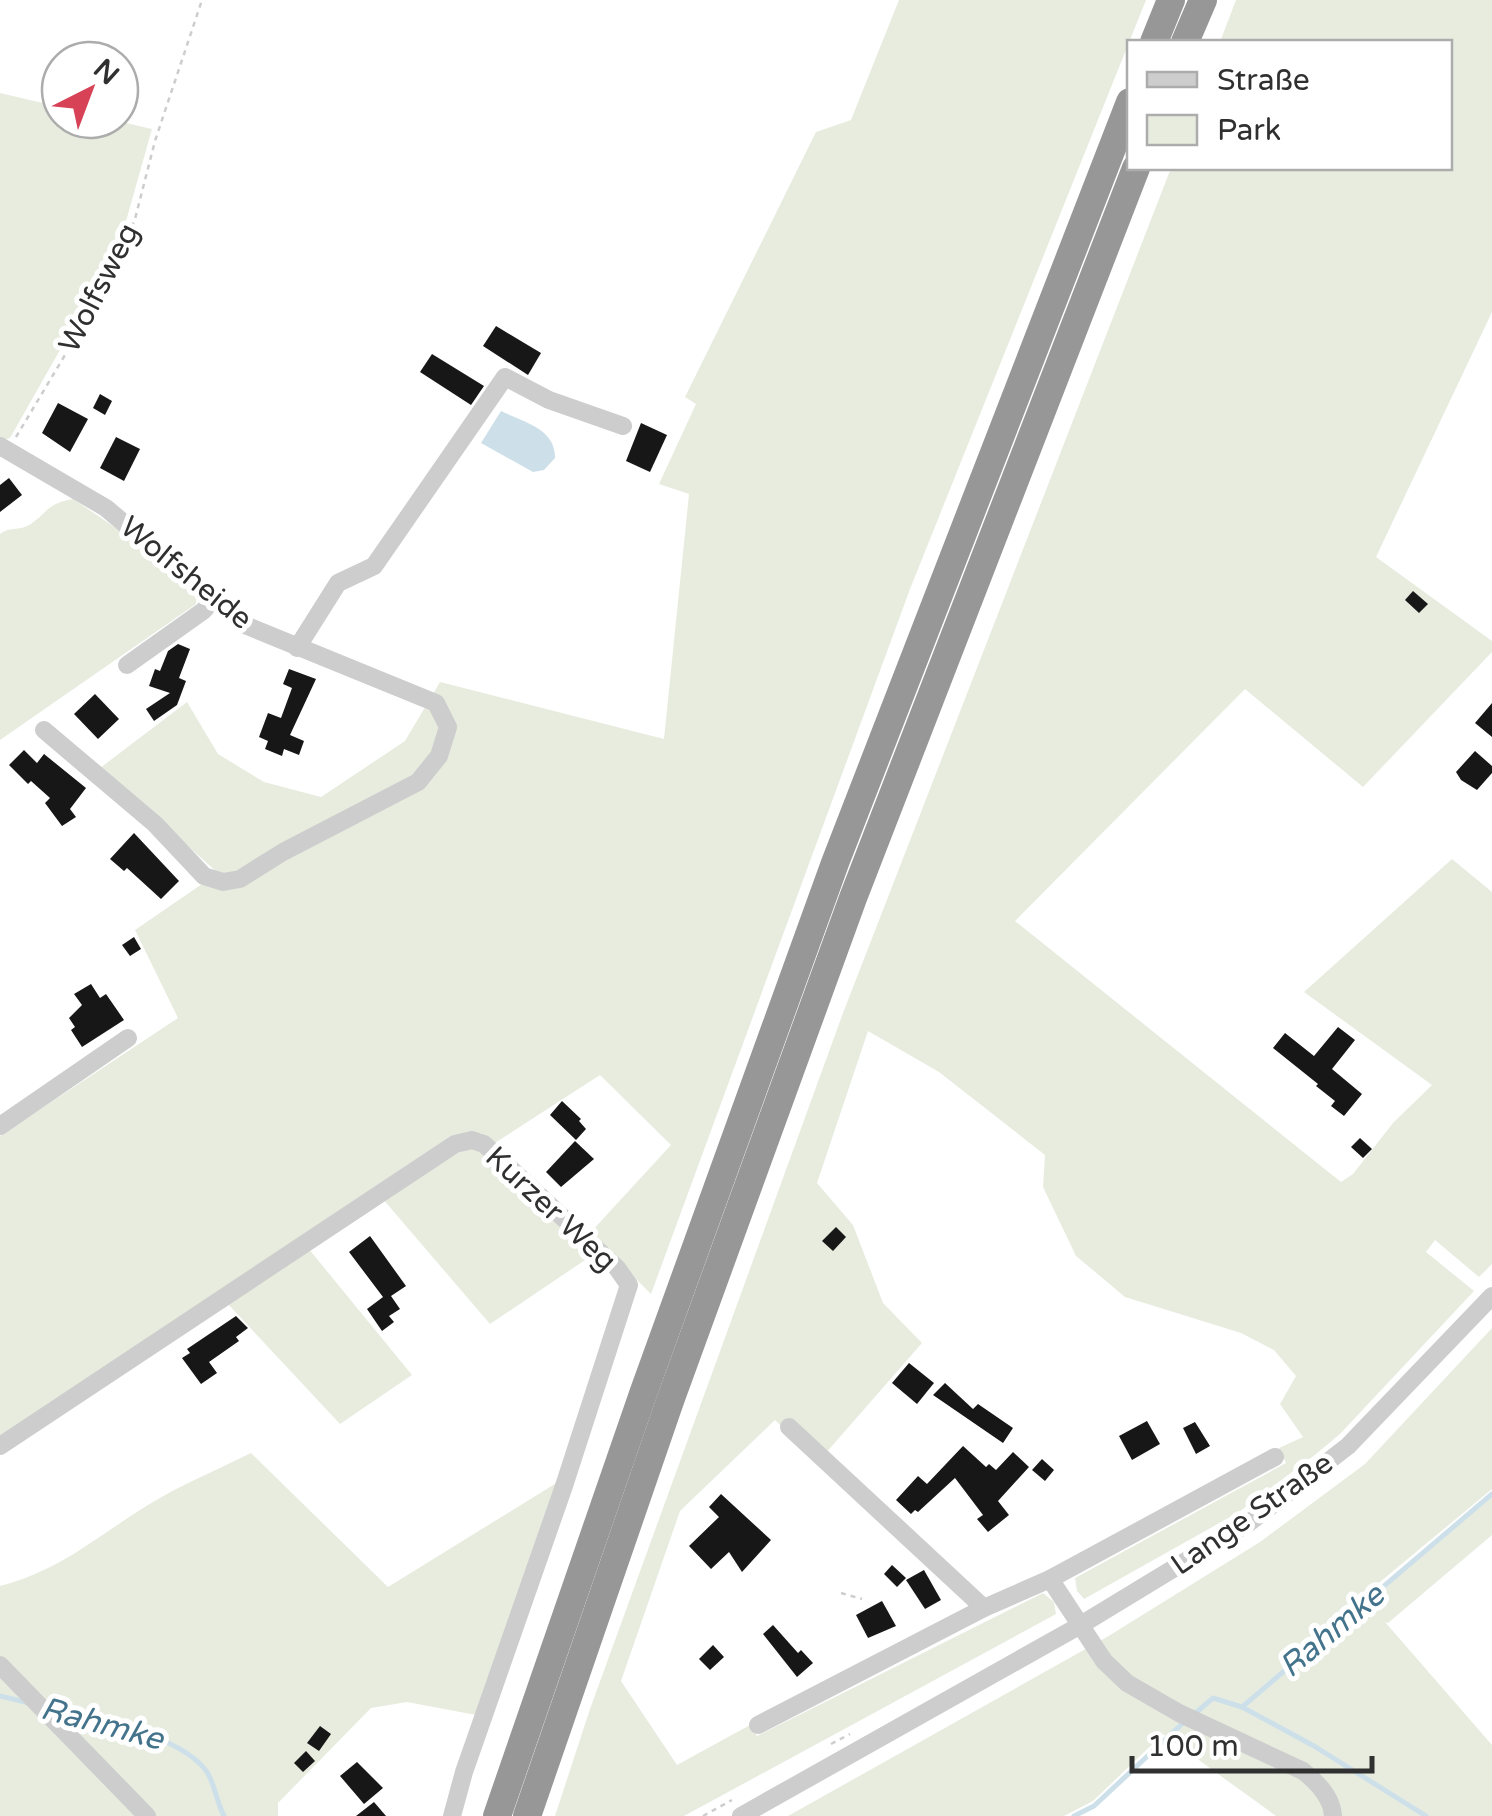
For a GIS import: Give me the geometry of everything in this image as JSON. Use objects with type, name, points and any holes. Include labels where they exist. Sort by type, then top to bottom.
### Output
[{"type":"highway","points":[[1155,40],[1171,0]]},
{"type":"highway","points":[[1187,40],[1202,0]]},
{"type":"highway","points":[[498,1816],[644,1390],[834,863],[1127,110]]},
{"type":"highway","points":[[527,1816],[670,1401],[852,898],[1135,170]]},
{"type":"street","points":[[297,648],[338,583],[374,566],[505,377],[548,400],[623,426]]},
{"type":"street","name":"Wolfsheide","points":[[4,448],[106,508],[244,624],[436,703],[448,727],[439,756],[418,782],[283,852],[240,879],[223,882],[204,876],[155,824],[44,730]]},
{"type":"street","points":[[127,665],[214,599]]},
{"type":"street","points":[[0,1126],[128,1038]]},
{"type":"street","name":"Kurzer Weg","points":[[0,1446],[454,1144],[472,1140],[484,1144],[617,1268],[629,1286],[452,1816]]},
{"type":"street","name":"Lange Straße","points":[[741,1816],[1079,1626],[1250,1522],[1348,1446],[1492,1296]]},
{"type":"street","points":[[789,1426],[984,1608]]},
{"type":"street","name":"Lange Straße","points":[[758,1725],[984,1608],[1050,1579],[1274,1457]]},
{"type":"street","points":[[1050,1579],[1104,1661],[1126,1683],[1179,1713],[1303,1771],[1318,1784],[1333,1816]]},
{"type":"street","points":[[0,1665],[146,1816]]},
{"type":"path","name":"Wolfsweg","points":[[4,448],[108,283],[135,219],[155,141],[202,0]]},
{"type":"path","points":[[841,1593],[862,1599]]},
{"type":"green space","points":[[899,0],[1146,0],[910,589],[651,1294],[590,1233],[671,1145],[600,1075],[495,1143],[481,1133],[454,1135],[0,1436],[0,1136],[178,1018],[135,930],[218,873],[100,768],[187,702],[218,754],[264,782],[321,797],[405,741],[440,682],[664,739],[689,494],[659,484],[696,404],[685,397],[816,132],[851,120]]},
{"type":"green space","points":[[1236,0],[1492,0],[1492,312],[1376,557],[1492,641],[1492,652],[1363,787],[1245,689],[1015,921],[1341,1182],[1353,1174],[1393,1123],[1432,1085],[1304,992],[1452,859],[1492,892],[1492,1264],[1479,1277],[1435,1240],[1426,1252],[1474,1291],[1340,1434],[1239,1512],[1084,1599],[1077,1591],[1075,1578],[1286,1463],[1279,1448],[1303,1437],[1280,1404],[1296,1376],[1274,1350],[1241,1333],[1125,1297],[1076,1256],[1043,1187],[1045,1155],[939,1072],[868,1031],[817,1183],[853,1225],[883,1303],[922,1343],[818,1462],[775,1420],[680,1511],[621,1681],[677,1765],[750,1725],[757,1736],[1043,1593],[1054,1602],[1056,1614],[684,1816],[555,1816],[590,1709],[843,1013],[1170,170],[1452,170],[1452,40],[1221,40]]},
{"type":"green space","points":[[0,93],[40,102],[40,140],[140,140],[140,126],[152,129],[119,246],[10,438],[0,441]]},
{"type":"green space","points":[[73,499],[116,528],[197,594],[196,604],[0,740],[0,534],[27,526],[53,505]]},
{"type":"green space","points":[[469,1146],[479,1148],[594,1254],[490,1324],[382,1198]]},
{"type":"green space","points":[[308,1248],[412,1375],[340,1424],[226,1302]]},
{"type":"green space","points":[[1492,1328],[1492,1489],[1363,1596],[1367,1600],[1492,1496],[1492,1535],[1385,1622],[1492,1745],[1492,1816],[1276,1816],[1163,1734],[1093,1801],[1064,1816],[788,1816],[1107,1637],[1260,1542],[1365,1464]]},
{"type":"green space","points":[[251,1453],[388,1587],[558,1482],[476,1715],[407,1702],[371,1708],[278,1803],[278,1816],[0,1816],[0,1586],[60,1562],[160,1498]]},
{"type":"water","points":[[501,411],[537,428],[550,440],[555,458],[544,470],[533,472],[481,443]]},
{"type":"building","points":[[496,326],[541,353],[528,375],[483,346]]},
{"type":"building","points":[[432,354],[484,386],[471,405],[420,372]]},
{"type":"building","points":[[100,394],[112,401],[105,415],[93,408]]},
{"type":"building","points":[[58,403],[88,419],[70,452],[42,433]]},
{"type":"building","points":[[641,423],[667,435],[650,472],[626,461]]},
{"type":"building","points":[[116,437],[140,449],[124,481],[100,468]]},
{"type":"building","points":[[9,478],[22,495],[0,512],[0,485]]},
{"type":"building","points":[[1413,591],[1428,604],[1419,613],[1405,600]]},
{"type":"building","points":[[178,644],[190,649],[179,678],[186,681],[177,705],[154,721],[146,709],[170,693],[149,686],[155,669],[160,671],[168,651]]},
{"type":"building","points":[[289,669],[316,679],[290,735],[304,741],[299,755],[284,749],[282,756],[265,749],[268,741],[259,737],[268,713],[281,718],[292,688],[283,684]]},
{"type":"building","points":[[95,694],[119,719],[98,739],[74,714]]},
{"type":"building","points":[[1492,703],[1492,737],[1475,723]]},
{"type":"building","points":[[24,750],[37,763],[44,754],[86,788],[70,809],[76,817],[62,826],[45,803],[50,798],[9,765]]},
{"type":"building","points":[[1475,751],[1492,766],[1492,773],[1477,790],[1456,772]]},
{"type":"building","points":[[134,833],[179,881],[161,899],[127,868],[124,871],[110,859]]},
{"type":"building","points":[[134,937],[141,949],[130,956],[122,945]]},
{"type":"building","points":[[91,984],[100,998],[106,994],[124,1020],[82,1047],[71,1030],[75,1027],[69,1018],[82,1005],[74,994]]},
{"type":"building","points":[[1338,1027],[1355,1040],[1332,1069],[1362,1094],[1344,1116],[1331,1106],[1335,1101],[1318,1084],[1273,1048],[1285,1033],[1314,1056]]},
{"type":"building","points":[[562,1101],[586,1129],[576,1140],[550,1115]]},
{"type":"building","points":[[1360,1138],[1372,1149],[1363,1158],[1351,1147]]},
{"type":"building","points":[[575,1141],[594,1159],[561,1187],[546,1172]]},
{"type":"building","points":[[836,1227],[846,1237],[833,1251],[822,1241]]},
{"type":"building","points":[[370,1236],[406,1286],[391,1296],[400,1309],[389,1316],[394,1322],[382,1331],[367,1309],[383,1297],[349,1252]]},
{"type":"building","points":[[236,1316],[248,1328],[236,1337],[239,1341],[209,1362],[217,1373],[201,1384],[182,1358],[190,1353],[187,1349]]},
{"type":"building","points":[[909,1363],[934,1383],[917,1404],[892,1383]]},
{"type":"building","points":[[945,1383],[973,1409],[978,1404],[1013,1428],[1003,1443],[933,1395]]},
{"type":"building","points":[[1147,1421],[1160,1444],[1132,1460],[1119,1436]]},
{"type":"building","points":[[1195,1422],[1210,1446],[1196,1454],[1183,1428]]},
{"type":"building","points":[[963,1446],[986,1467],[989,1464],[996,1470],[1013,1452],[1029,1467],[998,1501],[1009,1515],[988,1532],[977,1519],[983,1515],[955,1478],[918,1512],[911,1514],[896,1500],[918,1476],[927,1484]]},
{"type":"building","points":[[1042,1459],[1054,1470],[1045,1481],[1032,1470]]},
{"type":"building","points":[[721,1494],[771,1540],[742,1572],[729,1552],[711,1569],[689,1546],[719,1517],[709,1507]]},
{"type":"building","points":[[892,1565],[906,1578],[897,1587],[884,1574]]},
{"type":"building","points":[[924,1570],[941,1600],[925,1609],[906,1580]]},
{"type":"building","points":[[882,1601],[896,1626],[868,1638],[856,1615]]},
{"type":"building","points":[[773,1625],[798,1653],[801,1650],[813,1663],[797,1677],[763,1634]]},
{"type":"building","points":[[713,1645],[724,1657],[710,1670],[699,1659]]},
{"type":"building","points":[[320,1726],[331,1734],[319,1751],[307,1743]]},
{"type":"building","points":[[306,1751],[315,1761],[303,1772],[294,1763]]},
{"type":"building","points":[[357,1762],[383,1788],[364,1804],[340,1776]]},
{"type":"building","points":[[374,1802],[386,1816],[356,1816]]},
{"type":"waterway","name":"Rahmke","points":[[1192,1716],[1213,1698],[1242,1707],[1492,1494]]},
{"type":"waterway","name":"Rahmke","points":[[0,1696],[29,1703]]},
{"type":"waterway","points":[[1242,1707],[1314,1746],[1426,1816]]},
{"type":"waterway","name":"Rahmke","points":[[54,1710],[137,1731],[178,1748],[207,1772],[224,1816]]},
{"type":"waterway","name":"Rahmke","points":[[1074,1816],[1094,1806],[1183,1723]]}]
